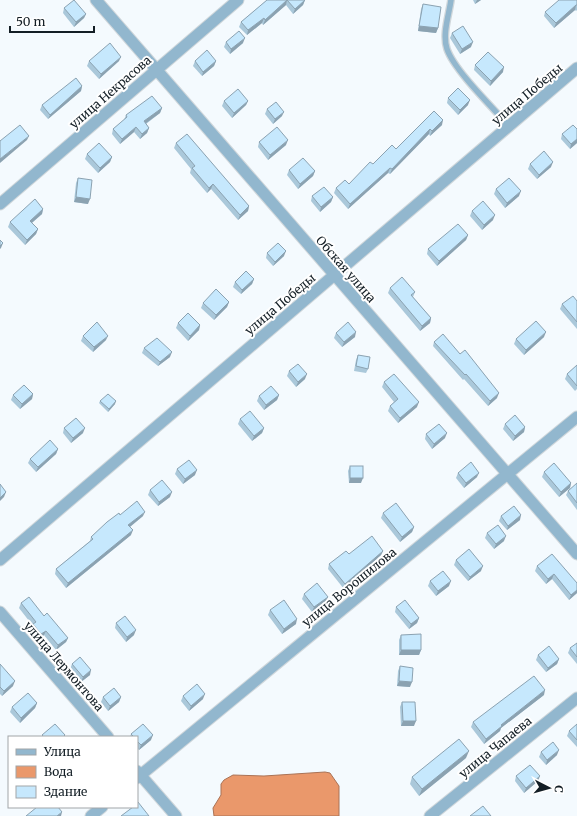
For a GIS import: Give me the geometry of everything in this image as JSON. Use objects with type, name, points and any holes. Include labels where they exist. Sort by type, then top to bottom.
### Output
[{"type":"street","name":"Обская улица","points":[[96,0],[155,70],[577,554]]},
{"type":"street","name":"улица Некрасова","points":[[0,204],[238,0]]},
{"type":"street","name":"улица Победы","points":[[0,560],[577,68]]},
{"type":"street","name":"улица Ворошилова","points":[[138,774],[577,417]]},
{"type":"street","name":"улица Лермонтова","points":[[0,612],[107,736]]},
{"type":"street","name":"улица Чапаева","points":[[430,816],[577,698]]},
{"type":"street","points":[[138,774],[176,816]]},
{"type":"street","points":[[91,816],[101,808]]},
{"type":"lane","points":[[451,0],[446,35],[447,49],[455,65],[509,126]]},
{"type":"water","points":[[325,772],[330,773],[339,786],[339,816],[214,816],[213,808],[221,795],[221,784],[224,780],[233,775],[264,776]]},
{"type":"building","points":[[74,0],[86,14],[76,22],[64,8]]},
{"type":"building","points":[[267,0],[287,0],[265,20],[264,18],[248,30],[241,22]]},
{"type":"building","points":[[287,0],[305,0],[295,9]]},
{"type":"building","points":[[559,0],[577,0],[577,5],[556,23],[545,12]]},
{"type":"building","points":[[423,4],[441,7],[438,28],[419,26]]},
{"type":"building","points":[[463,26],[473,42],[462,49],[452,33]]},
{"type":"building","points":[[239,31],[245,38],[231,49],[226,42]]},
{"type":"building","points":[[110,43],[121,57],[101,74],[89,61]]},
{"type":"building","points":[[207,50],[216,61],[203,72],[195,61]]},
{"type":"building","points":[[488,52],[504,67],[491,81],[475,65]]},
{"type":"building","points":[[76,78],[82,86],[50,115],[42,105]]},
{"type":"building","points":[[458,88],[470,100],[460,110],[448,98]]},
{"type":"building","points":[[238,89],[248,101],[234,113],[224,101]]},
{"type":"building","points":[[152,96],[162,108],[144,121],[149,128],[142,134],[136,127],[122,139],[113,129],[127,117],[126,115]]},
{"type":"building","points":[[276,102],[284,112],[275,119],[267,109]]},
{"type":"building","points":[[434,111],[443,120],[432,131],[430,129],[392,169],[390,168],[350,204],[336,188],[345,180],[349,184],[370,162],[373,164],[392,145],[396,149]]},
{"type":"building","points":[[20,125],[29,136],[0,159],[0,141]]},
{"type":"building","points":[[573,125],[577,129],[577,139],[571,144],[562,134]]},
{"type":"building","points":[[277,127],[288,140],[270,155],[259,142]]},
{"type":"building","points":[[187,134],[249,206],[240,215],[213,184],[209,188],[192,168],[195,166],[176,143]]},
{"type":"building","points":[[99,143],[112,157],[100,168],[87,154]]},
{"type":"building","points":[[544,151],[553,162],[539,175],[530,164]]},
{"type":"building","points":[[303,158],[315,171],[300,184],[289,170]]},
{"type":"building","points":[[78,178],[92,180],[90,199],[76,197]]},
{"type":"building","points":[[509,178],[521,191],[507,203],[496,189]]},
{"type":"building","points":[[324,187],[333,197],[321,207],[312,196]]},
{"type":"building","points":[[35,199],[43,209],[30,221],[38,229],[27,240],[10,222]]},
{"type":"building","points":[[483,201],[495,215],[484,225],[472,211]]},
{"type":"building","points":[[458,224],[468,235],[439,261],[428,249]]},
{"type":"building","points":[[278,243],[286,251],[275,262],[267,253]]},
{"type":"building","points":[[246,271],[254,279],[242,290],[235,282]]},
{"type":"building","points":[[402,277],[415,292],[411,295],[431,318],[422,326],[390,288]]},
{"type":"building","points":[[216,289],[229,302],[216,315],[203,303]]},
{"type":"building","points":[[573,296],[577,301],[577,322],[562,304]]},
{"type":"building","points":[[188,313],[200,325],[190,336],[178,323]]},
{"type":"building","points":[[536,321],[546,332],[526,350],[516,339]]},
{"type":"building","points":[[97,322],[108,336],[94,347],[83,336]]},
{"type":"building","points":[[348,322],[356,332],[344,342],[336,333]]},
{"type":"building","points":[[443,334],[460,354],[465,350],[499,393],[490,401],[434,342]]},
{"type":"building","points":[[157,338],[172,352],[160,362],[144,348]]},
{"type":"building","points":[[358,355],[370,357],[368,369],[356,366]]},
{"type":"building","points":[[298,364],[307,374],[298,382],[289,371]]},
{"type":"building","points":[[577,365],[577,386],[567,374]]},
{"type":"building","points":[[394,374],[419,402],[400,418],[390,406],[398,399],[384,382]]},
{"type":"building","points":[[24,385],[33,394],[22,404],[13,395]]},
{"type":"building","points":[[271,386],[279,395],[266,405],[259,396]]},
{"type":"building","points":[[108,394],[116,401],[109,409],[100,401]]},
{"type":"building","points":[[250,411],[264,428],[254,436],[240,419]]},
{"type":"building","points":[[515,415],[525,427],[515,436],[505,424]]},
{"type":"building","points":[[76,418],[85,428],[73,438],[64,428]]},
{"type":"building","points":[[439,424],[447,433],[434,444],[426,434]]},
{"type":"building","points":[[50,440],[58,449],[38,467],[30,459]]},
{"type":"building","points":[[189,460],[197,470],[185,479],[177,469]]},
{"type":"building","points":[[471,462],[479,473],[466,483],[458,473]]},
{"type":"building","points":[[554,463],[571,483],[561,492],[544,472]]},
{"type":"building","points":[[350,466],[363,466],[363,478],[350,478]]},
{"type":"building","points":[[162,480],[172,492],[159,502],[150,490]]},
{"type":"building","points":[[577,483],[577,503],[568,491]]},
{"type":"building","points":[[0,484],[6,492],[0,498]]},
{"type":"building","points":[[137,501],[145,512],[128,525],[133,530],[68,583],[56,569],[93,539],[91,537],[107,522],[119,513],[120,515]]},
{"type":"building","points":[[396,503],[414,527],[402,537],[383,513]]},
{"type":"building","points":[[514,506],[521,515],[508,526],[501,516]]},
{"type":"building","points":[[498,525],[506,536],[496,544],[487,533]]},
{"type":"building","points":[[372,536],[383,551],[345,584],[329,564],[346,551],[349,554]]},
{"type":"building","points":[[469,549],[483,566],[470,577],[456,560]]},
{"type":"building","points":[[552,554],[577,583],[577,590],[571,595],[554,574],[548,579],[537,566]]},
{"type":"building","points":[[443,571],[451,581],[438,591],[430,581]]},
{"type":"building","points":[[317,583],[328,597],[314,607],[304,594]]},
{"type":"building","points":[[29,597],[44,616],[47,613],[68,638],[58,645],[46,631],[41,634],[33,624],[36,622],[21,603]]},
{"type":"building","points":[[284,600],[297,619],[284,629],[270,610]]},
{"type":"building","points":[[405,600],[419,618],[411,624],[396,607]]},
{"type":"building","points":[[125,616],[136,630],[127,637],[116,623]]},
{"type":"building","points":[[421,634],[421,650],[401,650],[401,635]]},
{"type":"building","points":[[577,643],[577,657],[570,648]]},
{"type":"building","points":[[549,646],[559,659],[548,668],[538,655]]},
{"type":"building","points":[[80,657],[91,670],[83,677],[72,664]]},
{"type":"building","points":[[0,664],[15,681],[4,691],[0,687]]},
{"type":"building","points":[[400,666],[413,668],[412,682],[399,681]]},
{"type":"building","points":[[534,676],[545,690],[486,739],[473,722]]},
{"type":"building","points":[[197,684],[205,694],[191,706],[183,696]]},
{"type":"building","points":[[114,688],[121,697],[110,706],[103,697]]},
{"type":"building","points":[[28,693],[37,703],[21,718],[12,707]]},
{"type":"building","points":[[402,702],[415,702],[416,721],[403,721]]},
{"type":"building","points":[[55,724],[65,735],[43,736],[42,735]]},
{"type":"building","points":[[143,724],[153,735],[141,745],[138,742],[138,736],[133,736],[131,734]]},
{"type":"building","points":[[577,724],[577,740],[569,731]]},
{"type":"building","points":[[459,739],[469,751],[422,789],[412,777]]},
{"type":"building","points":[[553,742],[559,750],[547,760],[541,752]]},
{"type":"building","points":[[530,765],[540,776],[526,788],[516,776]]},
{"type":"building","points":[[138,802],[149,816],[121,816],[132,808],[138,808]]},
{"type":"building","points":[[483,806],[491,816],[470,816]]},
{"type":"building","points":[[36,808],[59,808],[62,812],[57,816],[26,816]]}]
